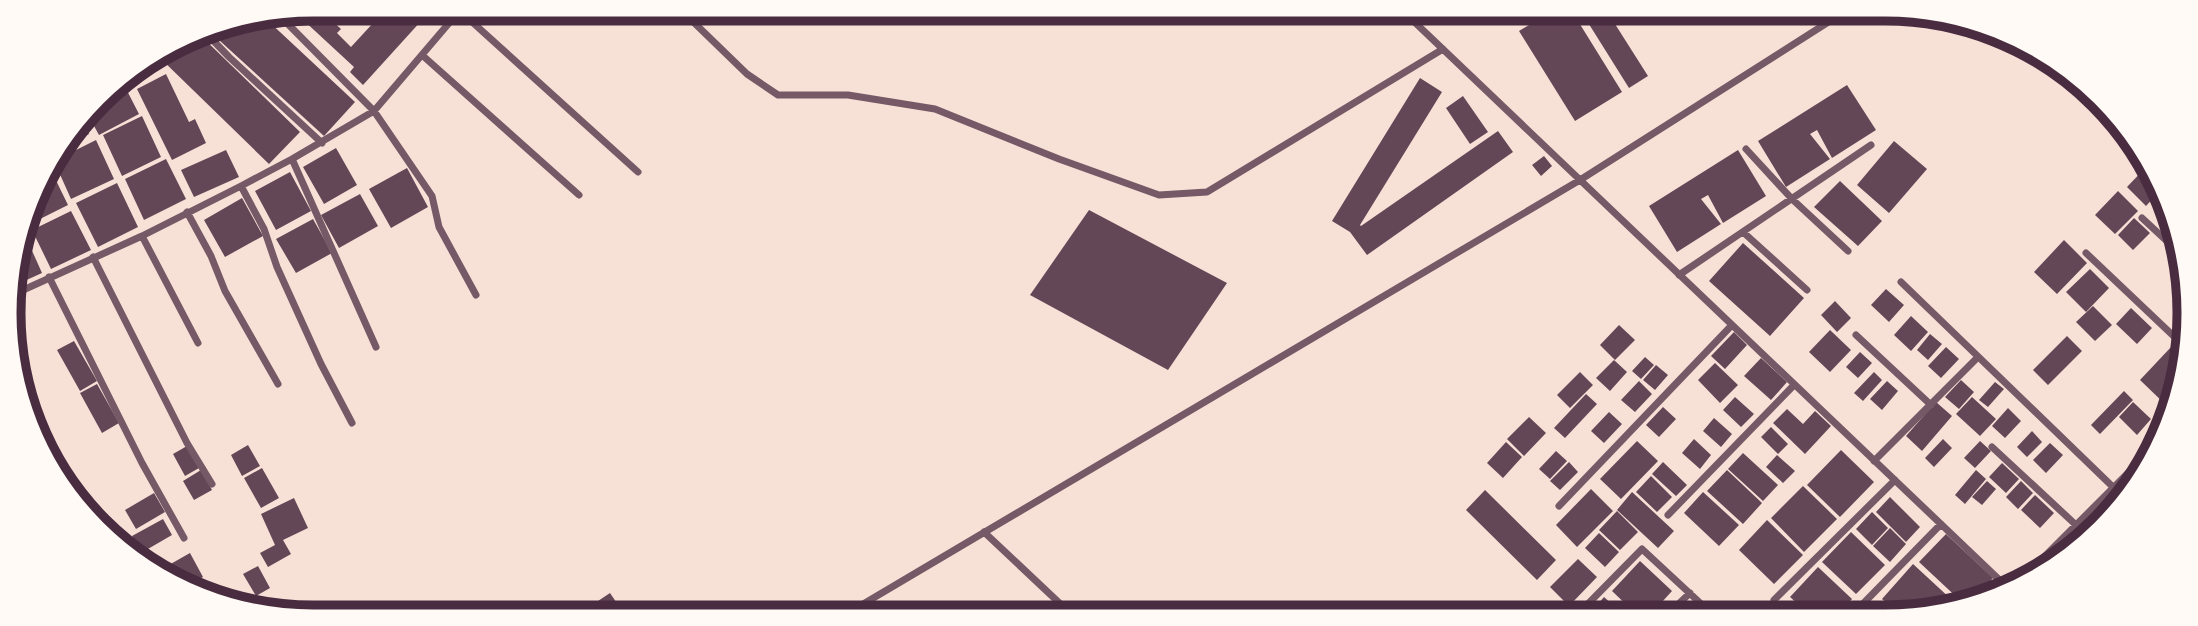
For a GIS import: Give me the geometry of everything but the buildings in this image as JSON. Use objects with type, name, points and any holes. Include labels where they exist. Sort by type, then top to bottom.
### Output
[{"type":"street","points":[[22,290],[142,236],[241,186],[322,143],[374,111],[451,21]]},
{"type":"street","points":[[472,21],[638,172]]},
{"type":"street","points":[[693,21],[747,74],[778,95],[848,95],[935,109],[1059,159],[1159,195],[1207,191],[1443,49]]},
{"type":"street","points":[[1413,21],[2001,581]]},
{"type":"street","points":[[861,605],[1580,180],[1830,21]]},
{"type":"street","points":[[285,22],[374,111],[432,196],[439,227],[477,295]]},
{"type":"street","points":[[212,39],[322,143]]},
{"type":"street","points":[[422,55],[579,195]]},
{"type":"street","points":[[1679,275],[1871,145]]},
{"type":"street","points":[[1746,149],[1792,199],[1848,251]]},
{"type":"street","points":[[292,159],[376,347]]},
{"type":"street","points":[[241,186],[264,229],[277,267],[321,364],[352,424]]},
{"type":"street","points":[[187,212],[211,256],[225,290],[278,384]]},
{"type":"street","points":[[2142,218],[2168,242]]},
{"type":"street","points":[[1743,232],[1807,290]]},
{"type":"street","points":[[142,236],[198,343]]},
{"type":"street","points":[[2086,253],[2176,338]]},
{"type":"street","points":[[93,257],[187,443],[212,484]]},
{"type":"street","points":[[50,277],[142,463],[184,538]]},
{"type":"street","points":[[1901,282],[2113,487]]},
{"type":"street","points":[[1559,506],[1732,325]]},
{"type":"street","points":[[1856,335],[1931,405]]},
{"type":"street","points":[[1874,461],[1979,357]]},
{"type":"street","points":[[1668,515],[1794,385]]},
{"type":"street","points":[[1992,447],[2076,525]]},
{"type":"street","points":[[2042,559],[2132,468]]},
{"type":"street","points":[[1773,600],[1895,480]]},
{"type":"street","points":[[1862,605],[1941,524]]},
{"type":"street","points":[[984,532],[1062,605]]},
{"type":"street","points":[[1587,605],[1642,549],[1702,605]]},
{"type":"street","points":[[1677,605],[1689,593]]}]
